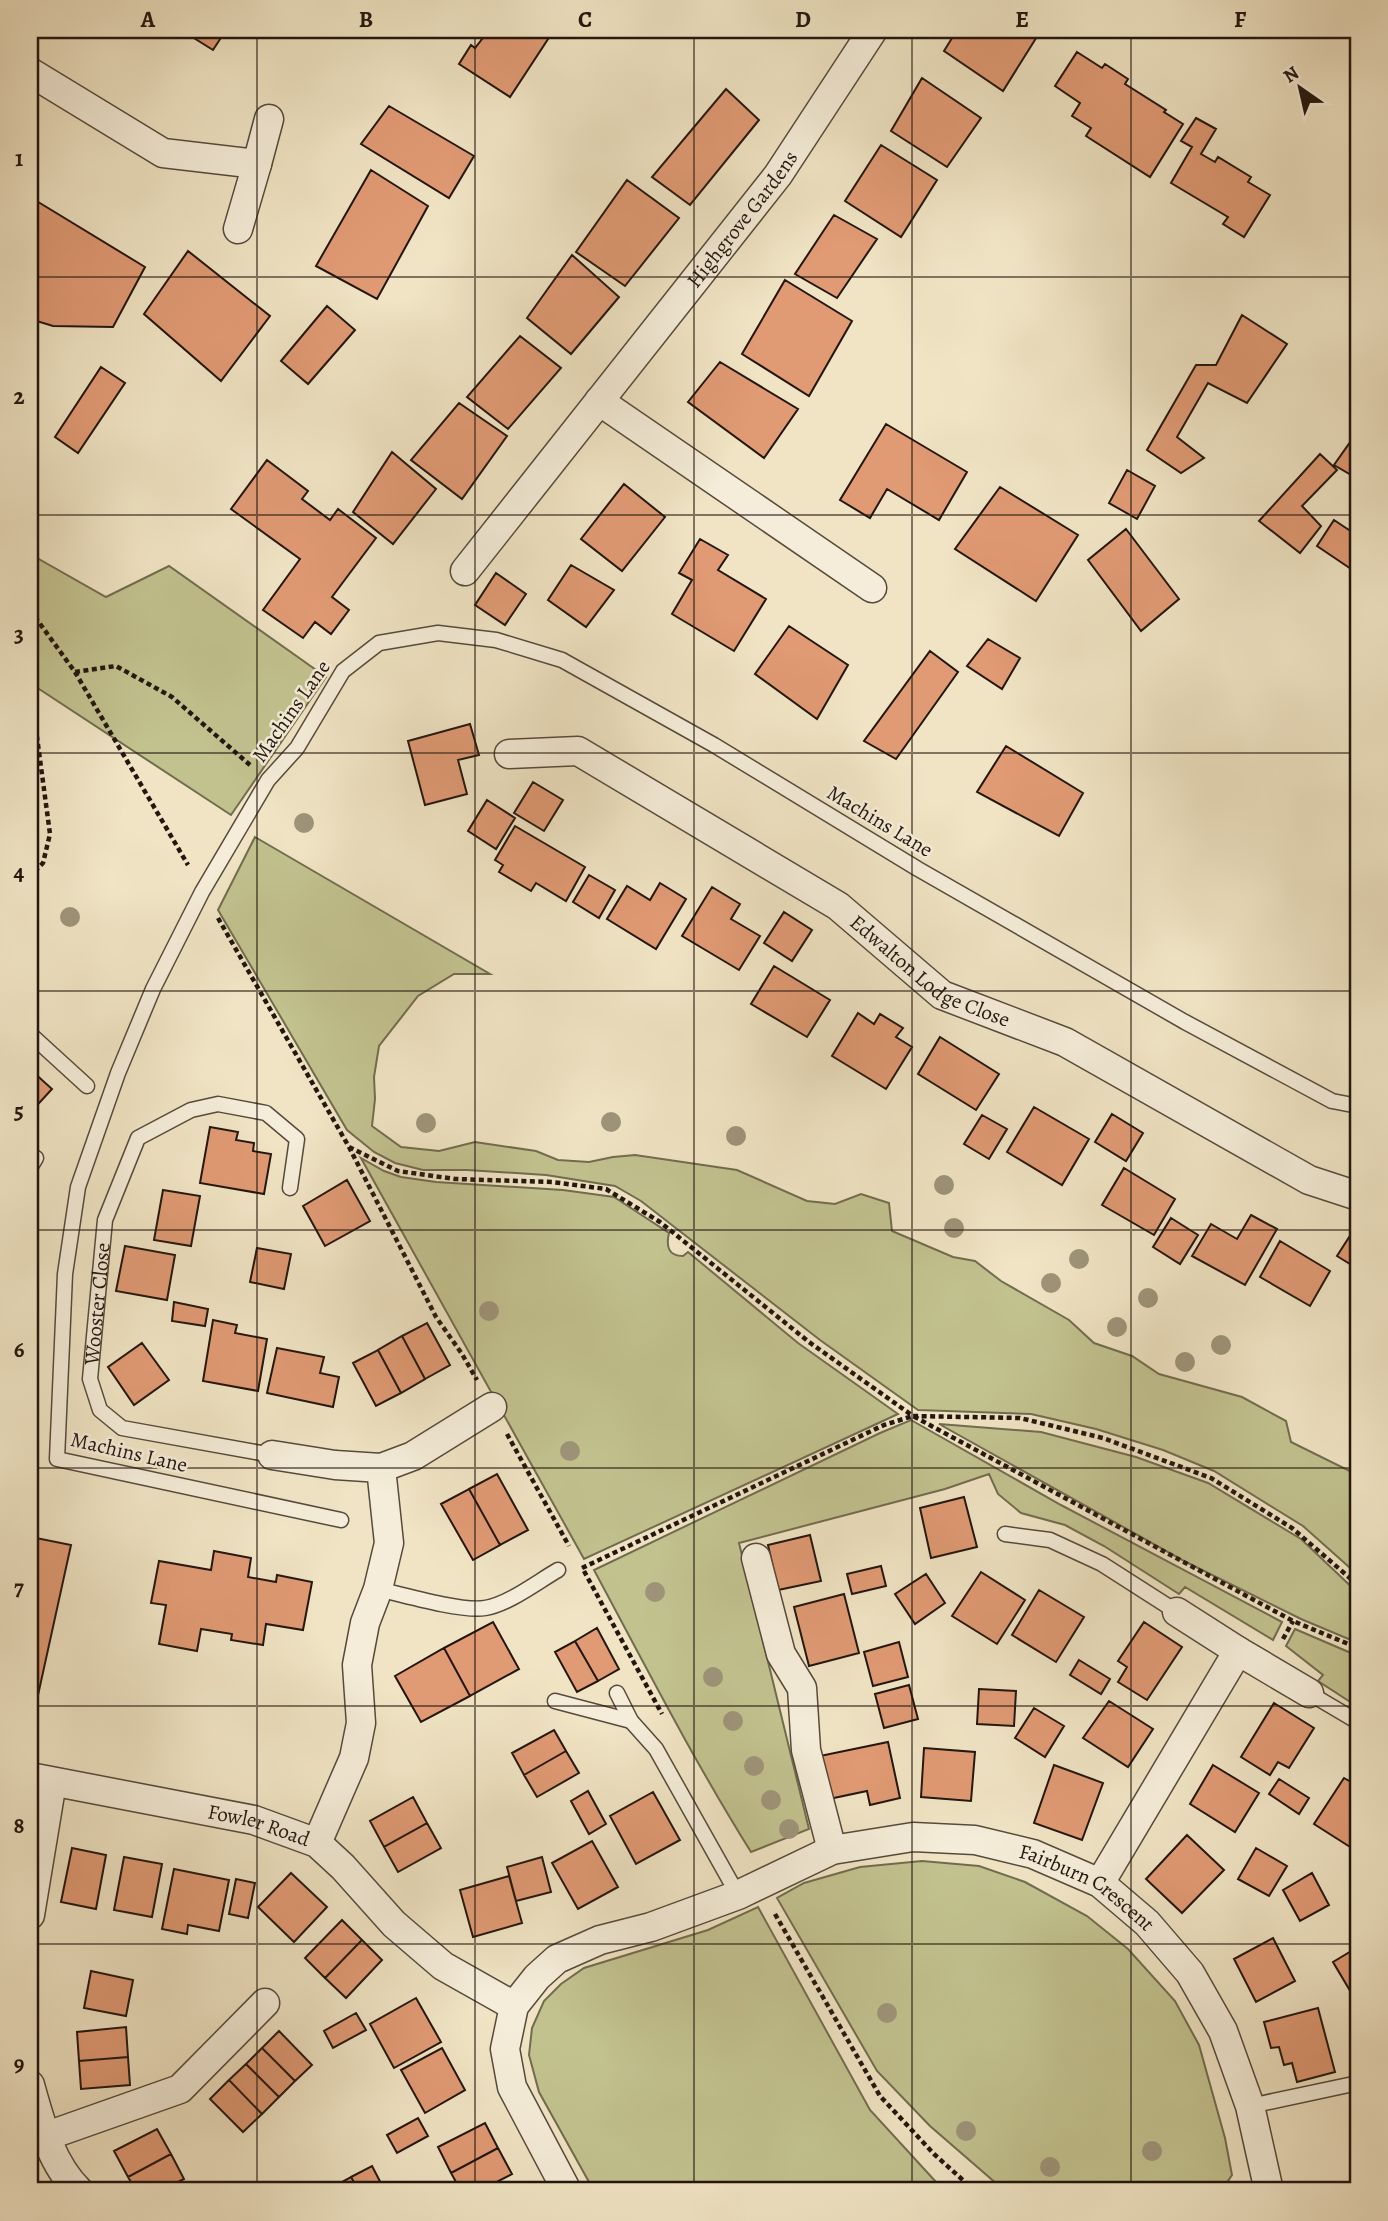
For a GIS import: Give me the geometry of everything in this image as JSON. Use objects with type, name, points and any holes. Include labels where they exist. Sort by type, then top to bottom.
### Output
[{"type":"street","name":"Highgrove Gardens","points":[[465,571],[778,175],[873,30]]},
{"type":"street","points":[[30,72],[163,153],[257,164]]},
{"type":"street","points":[[238,229],[269,118]]},
{"type":"street","points":[[599,401],[872,587]]},
{"type":"street","name":"Edwalton Lodge Close","points":[[509,754],[578,751],[838,905],[942,995],[1065,1042],[1309,1180],[1358,1196]]},
{"type":"street","name":"Wooster Close","points":[[272,1455],[335,1465],[381,1468],[413,1456],[492,1407]]},
{"type":"street","points":[[317,1843],[354,1758],[361,1723],[357,1665],[365,1623],[378,1590],[389,1543],[381,1468]]},
{"type":"street","points":[[756,1558],[781,1654],[802,1688],[806,1750],[832,1850]]},
{"type":"street","points":[[1177,1612],[1309,1693]]},
{"type":"street","points":[[1100,1883],[1238,1651]]},
{"type":"street","points":[[30,1914],[41,1780]]},
{"type":"street","name":"Fowler Road","points":[[41,1780],[254,1820],[317,1843],[343,1867],[394,1924],[443,1966],[514,2006]]},
{"type":"street","name":"Fairburn Crescent","points":[[567,2191],[512,2087],[505,2049],[514,2006],[537,1977],[557,1959],[600,1940],[650,1927],[748,1890],[832,1850],[913,1837],[975,1840],[1033,1854],[1100,1883],[1147,1923],[1190,1973],[1223,2031],[1250,2106],[1269,2191]]},
{"type":"street","points":[[44,2137],[180,2089],[265,2003]]},
{"type":"street","points":[[30,2085],[44,2137],[70,2189]]},
{"type":"lane","name":"Machins Lane","points":[[341,1520],[57,1459],[65,1274],[78,1187],[118,1073],[148,1001],[202,892],[268,780],[297,748],[343,671],[379,643],[438,633],[496,640],[562,660],[714,745],[918,869],[1185,1022],[1332,1101],[1358,1106]]},
{"type":"lane","points":[[30,1034],[87,1086]]},
{"type":"lane","name":"Wooster Close","points":[[272,1455],[122,1428],[100,1410],[90,1379],[106,1220],[138,1139],[191,1110],[218,1104],[266,1113],[297,1139],[290,1188]]},
{"type":"lane","points":[[1005,1534],[1050,1540],[1081,1554],[1102,1564],[1177,1612]]},
{"type":"lane","points":[[378,1590],[461,1607],[485,1608],[504,1601],[558,1570]]},
{"type":"lane","points":[[617,1693],[631,1721],[656,1749],[748,1890]]},
{"type":"lane","points":[[1309,1693],[1358,1722]]},
{"type":"lane","points":[[555,1701],[631,1721]]},
{"type":"lane","points":[[1250,2106],[1358,2083]]},
{"type":"path","points":[[30,610],[75,671],[349,1147],[436,1317],[462,1354]]},
{"type":"path","points":[[75,671],[116,666],[172,697],[268,780]]},
{"type":"path","points":[[30,685],[50,834],[43,863],[30,876]]},
{"type":"path","points":[[349,1147],[398,1171],[455,1180],[552,1182],[606,1189],[660,1222],[809,1342],[913,1416],[1020,1418],[1103,1438],[1211,1478],[1292,1528],[1358,1585]]},
{"type":"path","points":[[521,1462],[555,1523]]},
{"type":"path","points":[[582,1568],[716,1504]]},
{"type":"path","points":[[748,1890],[880,2096],[934,2154],[975,2191]]},
{"type":"green space","points":[[30,554],[106,597],[169,566],[326,677],[231,815],[30,683]]},
{"type":"green space","points":[[255,837],[490,974],[454,974],[418,996],[379,1046],[374,1077],[372,1126],[401,1147],[439,1151],[475,1142],[536,1151],[558,1160],[589,1162],[635,1155],[737,1170],[807,1201],[835,1204],[861,1194],[889,1203],[892,1231],[953,1257],[975,1261],[1001,1281],[1069,1320],[1094,1343],[1132,1356],[1159,1374],[1242,1397],[1286,1421],[1291,1442],[1358,1475],[1358,1575],[1303,1526],[1214,1471],[1163,1450],[1096,1429],[1031,1414],[918,1410],[820,1340],[641,1201],[615,1186],[546,1175],[423,1170],[395,1163],[374,1152],[347,1130],[218,910]]},
{"type":"green space","points":[[361,1158],[401,1177],[436,1182],[563,1190],[614,1197],[669,1233],[668,1246],[671,1252],[683,1256],[688,1252],[798,1343],[898,1414],[584,1559]]},
{"type":"green space","points":[[911,1420],[1061,1505],[1282,1622],[1273,1640],[1185,1587],[1179,1594],[1104,1546],[1065,1525],[1021,1513],[998,1494],[989,1474],[945,1489],[739,1543],[809,1829],[751,1852],[690,1748],[594,1570]]},
{"type":"green space","points":[[939,1424],[1041,1432],[1136,1457],[1208,1483],[1301,1539],[1358,1593],[1358,1643],[1301,1619],[1186,1562]]},
{"type":"green space","points":[[1295,1629],[1358,1656],[1358,1707],[1318,1681],[1323,1675],[1286,1646]]},
{"type":"green space","points":[[922,1861],[979,1866],[1025,1882],[1087,1916],[1128,1949],[1175,2001],[1199,2045],[1225,2138],[1232,2175],[1221,2191],[1005,2191],[930,2126],[877,2071],[777,1898],[804,1883],[860,1867]]},
{"type":"green space","points":[[758,1907],[870,2110],[936,2182],[949,2191],[594,2191],[539,2092],[529,2055],[532,2028],[544,2001],[561,1984],[584,1968],[708,1930]]},
{"type":"building","points":[[181,30],[226,30],[213,50]]},
{"type":"building","points":[[467,30],[540,30],[550,36],[510,97],[459,64],[471,45],[475,48],[482,39]]},
{"type":"building","points":[[957,30],[1031,30],[1038,35],[1003,91],[944,51]]},
{"type":"building","points":[[1077,52],[1102,68],[1105,64],[1128,79],[1125,84],[1183,124],[1150,177],[1086,136],[1091,128],[1072,116],[1080,103],[1055,86]]},
{"type":"building","points":[[922,78],[981,118],[947,167],[891,131]]},
{"type":"building","points":[[726,89],[759,120],[690,205],[652,177]]},
{"type":"building","points":[[389,106],[474,156],[449,198],[361,144]]},
{"type":"building","points":[[1196,118],[1216,129],[1201,154],[1215,162],[1218,157],[1251,177],[1248,182],[1270,195],[1244,237],[1223,224],[1228,217],[1171,183],[1192,147],[1181,141]]},
{"type":"building","points":[[881,145],[937,180],[901,237],[845,201]]},
{"type":"building","points":[[371,170],[428,206],[377,299],[316,266]]},
{"type":"building","points":[[627,180],[679,218],[625,286],[576,252]]},
{"type":"building","points":[[30,197],[145,267],[113,327],[53,326],[30,319]]},
{"type":"building","points":[[834,215],[877,239],[837,298],[795,274]]},
{"type":"building","points":[[188,251],[270,316],[221,381],[144,314]]},
{"type":"building","points":[[572,255],[619,297],[571,354],[527,318]]},
{"type":"building","points":[[785,280],[852,321],[809,396],[742,354]]},
{"type":"building","points":[[327,306],[355,330],[308,384],[281,361]]},
{"type":"building","points":[[1242,315],[1287,344],[1247,403],[1208,383],[1177,437],[1204,458],[1181,473],[1147,450],[1196,365],[1216,365]]},
{"type":"building","points":[[520,336],[561,368],[508,429],[467,397]]},
{"type":"building","points":[[720,362],[798,409],[764,458],[688,402]]},
{"type":"building","points":[[101,367],[125,383],[78,453],[55,437]]},
{"type":"building","points":[[459,403],[507,436],[462,499],[411,460]]},
{"type":"building","points":[[886,424],[967,472],[939,520],[887,489],[870,518],[840,500]]},
{"type":"building","points":[[1358,431],[1358,479],[1334,465]]},
{"type":"building","points":[[392,452],[436,489],[393,544],[353,512]]},
{"type":"building","points":[[1320,454],[1337,470],[1302,506],[1321,526],[1300,553],[1259,521]]},
{"type":"building","points":[[267,460],[308,491],[302,499],[330,520],[338,509],[376,538],[332,597],[349,610],[331,634],[315,622],[303,638],[263,610],[300,559],[231,509]]},
{"type":"building","points":[[1127,470],[1155,486],[1137,519],[1109,503]]},
{"type":"building","points":[[624,484],[665,517],[622,571],[581,539]]},
{"type":"building","points":[[1000,487],[1078,535],[1036,601],[955,549]]},
{"type":"building","points":[[1334,520],[1358,536],[1357,573],[1317,546]]},
{"type":"building","points":[[1126,529],[1179,599],[1141,631],[1088,560]]},
{"type":"building","points":[[700,539],[728,555],[718,570],[766,599],[734,651],[672,614],[692,580],[679,573]]},
{"type":"building","points":[[571,565],[614,590],[586,627],[548,600]]},
{"type":"building","points":[[496,573],[526,594],[505,625],[475,605]]},
{"type":"building","points":[[789,626],[848,665],[817,719],[755,674]]},
{"type":"building","points":[[988,639],[1020,658],[1002,689],[967,666]]},
{"type":"building","points":[[930,651],[958,672],[896,759],[864,741]]},
{"type":"building","points":[[470,724],[479,755],[458,760],[467,794],[425,805],[408,741]]},
{"type":"building","points":[[1006,746],[1083,793],[1059,836],[977,792]]},
{"type":"building","points":[[533,782],[563,800],[544,831],[514,813]]},
{"type":"building","points":[[487,800],[515,818],[496,849],[468,831]]},
{"type":"building","points":[[515,826],[585,867],[566,901],[536,883],[531,891],[499,872],[503,865],[495,860]]},
{"type":"building","points":[[589,875],[615,890],[599,918],[573,902]]},
{"type":"building","points":[[660,883],[686,899],[656,949],[607,919],[627,886],[650,900]]},
{"type":"building","points":[[712,887],[740,904],[731,919],[760,936],[739,970],[682,936]]},
{"type":"building","points":[[784,912],[812,930],[792,961],[764,943]]},
{"type":"building","points":[[774,966],[830,1000],[807,1037],[751,1004]]},
{"type":"building","points":[[858,1013],[874,1024],[880,1014],[903,1028],[896,1037],[912,1047],[886,1089],[832,1056]]},
{"type":"building","points":[[940,1037],[999,1074],[976,1110],[918,1074]]},
{"type":"building","points":[[30,1071],[52,1089],[30,1113]]},
{"type":"building","points":[[1034,1107],[1089,1139],[1062,1185],[1007,1152]]},
{"type":"building","points":[[1112,1114],[1143,1133],[1126,1161],[1095,1142]]},
{"type":"building","points":[[982,1115],[1007,1129],[989,1159],[964,1144]]},
{"type":"building","points":[[210,1127],[238,1132],[236,1140],[254,1143],[253,1151],[271,1154],[264,1194],[200,1183]]},
{"type":"building","points":[[1124,1168],[1175,1199],[1154,1235],[1102,1205]]},
{"type":"building","points":[[347,1180],[370,1221],[325,1246],[303,1206]]},
{"type":"building","points":[[163,1190],[200,1196],[191,1246],[154,1240]]},
{"type":"building","points":[[1251,1215],[1277,1229],[1245,1285],[1192,1256],[1211,1224],[1237,1239]]},
{"type":"building","points":[[1171,1218],[1198,1235],[1180,1264],[1153,1247]]},
{"type":"building","points":[[1355,1228],[1358,1230],[1358,1269],[1337,1256]]},
{"type":"building","points":[[1280,1241],[1330,1271],[1310,1306],[1260,1277]]},
{"type":"building","points":[[125,1246],[175,1255],[167,1300],[116,1291]]},
{"type":"building","points":[[257,1248],[291,1254],[284,1289],[250,1282]]},
{"type":"building","points":[[174,1302],[208,1309],[205,1326],[172,1321]]},
{"type":"building","points":[[213,1320],[237,1325],[235,1333],[267,1339],[258,1391],[203,1381]]},
{"type":"building","points":[[427,1323],[450,1365],[425,1379],[402,1336]]},
{"type":"building","points":[[402,1336],[425,1379],[401,1393],[378,1350]]},
{"type":"building","points":[[142,1343],[169,1380],[134,1405],[108,1367]]},
{"type":"building","points":[[277,1348],[324,1357],[320,1373],[339,1377],[333,1407],[267,1393]]},
{"type":"building","points":[[378,1350],[401,1393],[376,1406],[353,1363]]},
{"type":"building","points":[[497,1474],[528,1530],[500,1545],[469,1489]]},
{"type":"building","points":[[469,1489],[500,1545],[473,1560],[441,1504]]},
{"type":"building","points":[[964,1497],[977,1547],[931,1558],[920,1508]]},
{"type":"building","points":[[810,1535],[821,1581],[778,1590],[768,1545]]},
{"type":"building","points":[[36,1538],[71,1545],[30,1727],[30,1569]]},
{"type":"building","points":[[214,1551],[251,1558],[248,1577],[276,1582],[277,1575],[312,1582],[303,1630],[266,1624],[263,1645],[231,1640],[232,1634],[201,1629],[197,1651],[159,1644],[166,1605],[151,1603],[159,1561],[211,1570]]},
{"type":"building","points":[[881,1566],[886,1586],[852,1594],[847,1574]]},
{"type":"building","points":[[981,1572],[1025,1600],[997,1644],[952,1616]]},
{"type":"building","points":[[926,1574],[945,1603],[915,1624],[895,1594]]},
{"type":"building","points":[[1039,1590],[1084,1617],[1056,1662],[1012,1635]]},
{"type":"building","points":[[844,1594],[859,1653],[809,1666],[794,1607]]},
{"type":"building","points":[[493,1622],[519,1669],[470,1696],[444,1648]]},
{"type":"building","points":[[1144,1622],[1182,1647],[1147,1700],[1118,1682],[1127,1667],[1118,1661]]},
{"type":"building","points":[[597,1628],[619,1669],[598,1681],[575,1641]]},
{"type":"building","points":[[575,1641],[598,1681],[577,1692],[555,1652]]},
{"type":"building","points":[[899,1642],[908,1677],[873,1686],[864,1652]]},
{"type":"building","points":[[444,1648],[470,1696],[421,1722],[395,1676]]},
{"type":"building","points":[[1079,1660],[1110,1679],[1101,1694],[1070,1675]]},
{"type":"building","points":[[909,1685],[918,1719],[884,1728],[875,1694]]},
{"type":"building","points":[[979,1689],[1016,1691],[1014,1726],[977,1724]]},
{"type":"building","points":[[1109,1701],[1153,1729],[1128,1767],[1083,1738]]},
{"type":"building","points":[[1274,1703],[1314,1728],[1289,1768],[1278,1762],[1270,1775],[1241,1757]]},
{"type":"building","points":[[1034,1708],[1064,1726],[1045,1757],[1015,1738]]},
{"type":"building","points":[[554,1730],[566,1751],[524,1775],[512,1753]]},
{"type":"building","points":[[888,1742],[900,1798],[870,1805],[867,1791],[829,1799],[820,1756]]},
{"type":"building","points":[[924,1748],[975,1752],[971,1801],[921,1797]]},
{"type":"building","points":[[566,1751],[579,1773],[537,1797],[524,1775]]},
{"type":"building","points":[[1054,1765],[1103,1783],[1082,1840],[1034,1823]]},
{"type":"building","points":[[1213,1765],[1259,1793],[1235,1832],[1190,1804]]},
{"type":"building","points":[[1344,1778],[1358,1786],[1358,1852],[1314,1824]]},
{"type":"building","points":[[1279,1779],[1309,1798],[1299,1814],[1269,1794]]},
{"type":"building","points":[[588,1791],[606,1824],[589,1834],[571,1801]]},
{"type":"building","points":[[653,1792],[680,1840],[636,1864],[610,1816]]},
{"type":"building","points":[[413,1797],[427,1823],[384,1847],[370,1821]]},
{"type":"building","points":[[427,1823],[441,1848],[398,1872],[384,1847]]},
{"type":"building","points":[[1187,1835],[1224,1870],[1182,1913],[1146,1879]]},
{"type":"building","points":[[592,1841],[618,1887],[578,1909],[552,1863]]},
{"type":"building","points":[[72,1848],[106,1855],[96,1909],[61,1902]]},
{"type":"building","points":[[1256,1848],[1287,1866],[1269,1896],[1238,1879]]},
{"type":"building","points":[[124,1857],[162,1864],[152,1917],[114,1910]]},
{"type":"building","points":[[542,1857],[551,1892],[516,1901],[507,1867]]},
{"type":"building","points":[[174,1869],[229,1880],[219,1931],[188,1925],[187,1934],[162,1929]]},
{"type":"building","points":[[291,1873],[327,1907],[294,1942],[258,1907]]},
{"type":"building","points":[[1312,1873],[1329,1905],[1300,1921],[1283,1890]]},
{"type":"building","points":[[509,1876],[522,1923],[473,1937],[460,1890]]},
{"type":"building","points":[[236,1879],[255,1883],[248,1918],[229,1914]]},
{"type":"building","points":[[342,1920],[362,1940],[325,1978],[305,1958]]},
{"type":"building","points":[[1273,1938],[1295,1981],[1256,2002],[1234,1959]]},
{"type":"building","points":[[362,1940],[382,1960],[346,1998],[325,1978]]},
{"type":"building","points":[[1358,1947],[1358,1990],[1352,1994],[1333,1962]]},
{"type":"building","points":[[91,1971],[133,1980],[126,2016],[84,2008]]},
{"type":"building","points":[[416,1998],[441,2042],[394,2068],[370,2024]]},
{"type":"building","points":[[1318,2008],[1335,2072],[1297,2082],[1292,2063],[1284,2065],[1279,2047],[1271,2048],[1264,2022]]},
{"type":"building","points":[[356,2013],[366,2030],[333,2048],[324,2031]]},
{"type":"building","points":[[126,2027],[128,2057],[79,2061],[77,2032]]},
{"type":"building","points":[[279,2031],[312,2065],[295,2081],[262,2048]]},
{"type":"building","points":[[262,2048],[295,2081],[279,2097],[246,2064]]},
{"type":"building","points":[[442,2048],[465,2090],[425,2113],[401,2070]]},
{"type":"building","points":[[128,2057],[130,2085],[81,2089],[79,2061]]},
{"type":"building","points":[[246,2064],[279,2097],[262,2114],[229,2080]]},
{"type":"building","points":[[229,2080],[262,2114],[243,2132],[210,2099]]},
{"type":"building","points":[[418,2118],[428,2136],[397,2153],[387,2135]]},
{"type":"building","points":[[485,2123],[498,2148],[451,2173],[438,2147]]},
{"type":"building","points":[[157,2129],[171,2154],[128,2177],[114,2151]]},
{"type":"building","points":[[498,2148],[512,2174],[479,2191],[461,2191],[451,2173]]},
{"type":"building","points":[[171,2154],[184,2179],[160,2191],[136,2191],[128,2177]]},
{"type":"building","points":[[372,2166],[385,2191],[359,2191],[351,2177]]},
{"type":"building","points":[[351,2177],[359,2191],[329,2189]]}]
